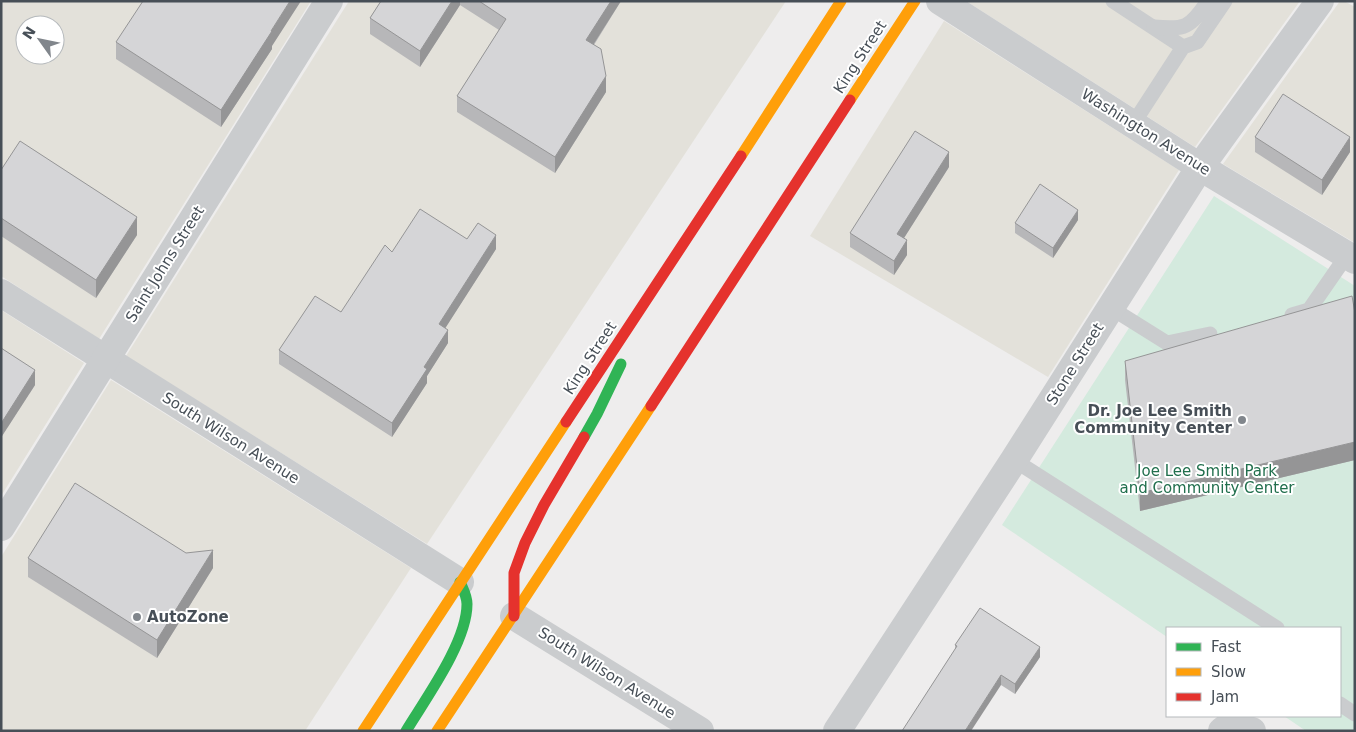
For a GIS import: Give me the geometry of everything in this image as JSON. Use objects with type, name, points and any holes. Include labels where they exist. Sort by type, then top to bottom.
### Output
[{"type":"main road","name":"King Street","points":[[363,731],[841,1]]},
{"type":"main road","name":"King Street","points":[[437,731],[514,616],[914,1]]},
{"type":"main road","points":[[514,616],[514,573],[525,543],[544,505],[597,414],[628,350],[648,298]]},
{"type":"main road","points":[[406,731],[447,662],[466,624],[468,602],[460,582]]},
{"type":"street","name":"Saint Johns Street","points":[[1,527],[329,1]]},
{"type":"street","name":"Washington Avenue","points":[[940,1],[1200,167],[1351,258]]},
{"type":"street","name":"Stone Street","points":[[837,731],[1014,460],[1200,167],[1320,1]]},
{"type":"street","name":"South Wilson Avenue","points":[[1,293],[460,582]]},
{"type":"street","name":"South Wilson Avenue","points":[[514,616],[700,731]]},
{"type":"lane","points":[[1113,1],[1184,47]]},
{"type":"lane","points":[[1152,27],[1176,29],[1188,25],[1199,15],[1208,1]]},
{"type":"lane","points":[[1132,124],[1184,47],[1197,42],[1225,1]]},
{"type":"lane","points":[[1274,320],[1309,310],[1351,258]]},
{"type":"lane","points":[[1111,308],[1167,343],[1210,334]]},
{"type":"lane","points":[[1014,460],[1275,627]]},
{"type":"lane","points":[[1341,705],[1355,714]]},
{"type":"shaded area","points":[[1,1],[311,1],[99,339],[1,276]]},
{"type":"shaded area","points":[[349,1],[786,1],[427,544],[126,356]]},
{"type":"shaded area","points":[[966,1],[1300,1],[1195,147]]},
{"type":"shaded area","points":[[1340,1],[1355,7],[1355,243],[1223,164]]},
{"type":"shaded area","points":[[944,21],[1179,170],[1048,377],[810,236]]},
{"type":"shaded area","points":[[1,310],[84,363],[1,496]]},
{"type":"shaded area","points":[[111,380],[411,568],[305,731],[1,731],[1,557]]},
{"type":"green space","name":"Joe Lee Smith Park and Community Center","points":[[1214,196],[1355,286],[1355,731],[1306,731],[1285,717],[1341,717],[1341,627],[1166,627],[1166,636],[1002,525]]},
{"type":"building","points":[[143,1],[290,1],[221,110],[116,42]]},
{"type":"building","points":[[381,1],[452,1],[420,51],[370,18]]},
{"type":"building","points":[[479,1],[611,1],[586,40],[601,49],[606,76],[555,157],[457,96],[506,19]]},
{"type":"building","points":[[1283,94],[1350,137],[1322,180],[1255,137]]},
{"type":"building","points":[[915,131],[949,152],[897,234],[907,240],[894,261],[850,233]]},
{"type":"building","points":[[20,141],[137,217],[96,280],[1,218],[1,170]]},
{"type":"building","points":[[1040,184],[1078,210],[1053,248],[1015,223]]},
{"type":"building","points":[[420,209],[467,239],[478,223],[496,235],[439,324],[448,330],[424,367],[427,369],[392,423],[279,350],[315,296],[341,312],[385,245],[392,252]]},
{"type":"building","name":"Dr. Joe Lee Smith Community Center","points":[[1352,296],[1355,313],[1355,442],[1140,493],[1125,361]]},
{"type":"building","points":[[1,348],[35,370],[2,422],[1,421]]},
{"type":"building","name":"AutoZone","points":[[75,483],[186,553],[213,550],[157,640],[28,558]]},
{"type":"building","points":[[980,608],[1040,647],[1015,684],[1001,675],[965,731],[902,731],[957,646],[955,645]]},
{"type":"traffic: fast","points":[[584,437],[621,364]]},
{"type":"traffic: fast","points":[[406,731],[444,669],[460,635],[467,604],[466,595],[460,582]]},
{"type":"traffic: slow","points":[[741,156],[841,1]]},
{"type":"traffic: slow","points":[[850,100],[915,1]]},
{"type":"traffic: slow","points":[[437,731],[651,406]]},
{"type":"traffic: slow","points":[[363,731],[566,422]]},
{"type":"traffic: jam","points":[[651,406],[850,100]]},
{"type":"traffic: jam","points":[[566,422],[741,156]]},
{"type":"traffic: jam","points":[[514,616],[514,573],[525,543],[544,505],[584,437]]},
{"type":"place","name":"Dr. Joe Lee Smith Community Center","points":[[1242,420]]},
{"type":"place","name":"AutoZone","points":[[137,617]]}]
